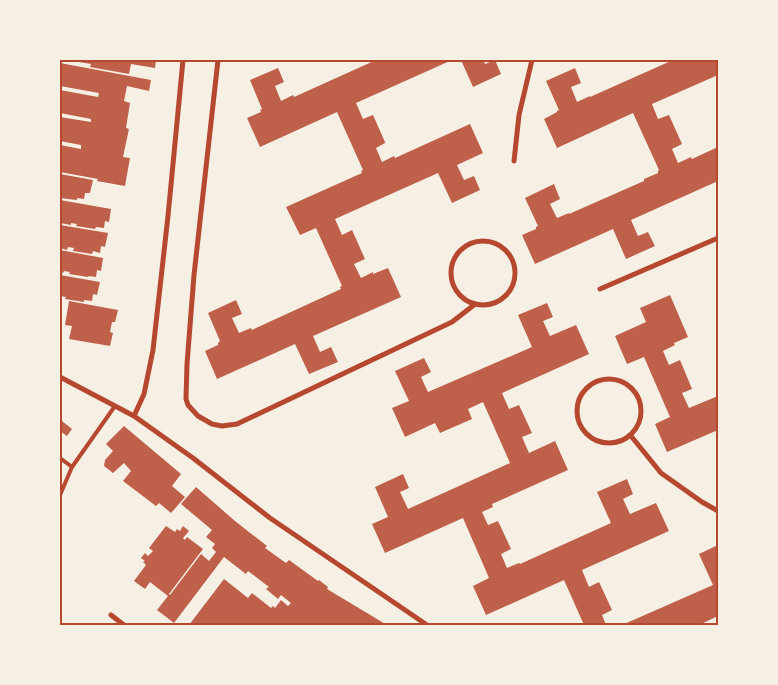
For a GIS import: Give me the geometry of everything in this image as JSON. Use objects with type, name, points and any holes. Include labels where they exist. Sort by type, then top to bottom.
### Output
[{"type":"street","points":[[134,416],[144,394],[153,350],[183,60]]},
{"type":"street","points":[[218,60],[186,364],[186,399],[188,405],[198,416],[212,424],[222,426],[236,424],[452,322],[474,305],[496,304],[505,298],[512,289],[515,279],[515,268],[512,258],[505,250],[496,244],[486,241],[475,242],[465,246],[452,262],[450,273],[452,284],[461,297],[474,305]]},
{"type":"street","points":[[514,161],[519,115],[532,60]]},
{"type":"street","points":[[600,289],[718,238]]},
{"type":"street","points":[[60,376],[134,416],[194,458],[270,518],[427,625]]},
{"type":"street","points":[[613,379],[623,382],[632,388],[638,396],[642,407],[642,418],[631,436],[611,444],[601,443],[583,431],[576,411],[584,391],[592,384],[602,380],[613,379]]},
{"type":"street","points":[[631,436],[661,473],[718,511]]},
{"type":"street","points":[[111,615],[124,625]]},
{"type":"lane","points":[[60,495],[72,467],[115,406]]},
{"type":"lane","points":[[60,458],[72,467]]},
{"type":"building","points":[[73,60],[156,60],[155,68],[131,64],[129,74],[90,67],[91,64]]},
{"type":"building","points":[[376,60],[452,60],[356,103],[363,119],[373,115],[385,142],[376,148],[382,162],[470,124],[483,153],[457,165],[464,180],[474,176],[480,190],[452,203],[438,173],[335,219],[342,235],[352,230],[365,259],[354,264],[361,278],[388,268],[401,297],[313,336],[320,352],[331,347],[338,362],[309,374],[295,344],[217,379],[205,351],[218,345],[220,341],[208,313],[236,300],[242,314],[232,318],[239,333],[251,328],[252,330],[341,289],[340,287],[342,286],[316,228],[300,235],[286,207],[362,173],[361,171],[363,170],[337,112],[260,147],[247,118],[261,112],[260,110],[262,109],[250,80],[278,68],[284,82],[275,86],[281,101]]},
{"type":"building","points":[[461,60],[483,60],[485,64],[495,60],[501,74],[473,87]]},
{"type":"building","points":[[673,60],[718,60],[718,75],[652,104],[658,119],[669,115],[682,144],[672,149],[678,163],[718,147],[718,181],[631,220],[638,236],[648,232],[655,246],[626,259],[613,229],[535,264],[522,235],[536,229],[538,226],[525,198],[554,184],[560,199],[550,204],[557,218],[644,181],[644,179],[658,173],[659,170],[633,113],[557,148],[544,119],[559,110],[546,81],[575,68],[581,83],[571,87],[577,102]]},
{"type":"building","points":[[60,63],[151,80],[149,91],[127,86],[124,101],[130,103],[126,128],[129,129],[123,157],[130,158],[125,186],[60,172],[60,145],[81,149],[81,145],[60,141],[60,117],[91,122],[91,119],[60,113],[60,90],[98,97],[99,93],[60,86]]},
{"type":"building","points":[[60,174],[93,180],[90,193],[85,193],[84,199],[60,198]]},
{"type":"building","points":[[60,200],[111,209],[109,222],[105,221],[104,228],[96,227],[95,229],[76,226],[77,224],[60,223]]},
{"type":"building","points":[[60,225],[108,233],[105,247],[101,246],[100,253],[93,251],[92,254],[73,251],[74,248],[68,247],[67,250],[60,248]]},
{"type":"building","points":[[60,250],[103,258],[101,271],[97,270],[96,277],[69,274],[70,272],[64,271],[63,273],[60,272]]},
{"type":"building","points":[[60,275],[100,282],[97,295],[93,294],[92,301],[84,300],[84,302],[65,299],[66,297],[60,296]]},
{"type":"building","points":[[670,295],[688,337],[674,343],[675,345],[663,351],[669,365],[680,360],[692,389],[682,393],[689,408],[718,396],[718,430],[667,452],[655,424],[670,417],[644,357],[627,364],[615,336],[646,322],[640,308]]},
{"type":"building","points":[[69,301],[118,310],[115,322],[112,322],[110,332],[113,333],[110,346],[69,339],[72,326],[65,325]]},
{"type":"building","points":[[547,303],[553,317],[543,321],[550,336],[576,325],[589,354],[502,393],[509,409],[519,405],[532,433],[522,437],[529,453],[555,441],[568,470],[492,504],[493,507],[482,512],[488,525],[498,521],[511,549],[501,554],[507,568],[611,523],[597,492],[627,479],[633,494],[623,499],[630,514],[656,503],[669,531],[582,570],[589,587],[599,582],[612,610],[602,615],[606,625],[584,625],[564,580],[486,615],[473,586],[489,578],[463,518],[385,553],[372,524],[388,517],[375,487],[403,474],[409,488],[400,492],[408,509],[510,463],[483,402],[468,409],[472,419],[440,433],[435,423],[405,437],[392,408],[409,401],[395,371],[424,358],[431,372],[421,377],[428,392],[532,347],[518,315]]},
{"type":"building","points":[[62,421],[72,429],[67,436],[60,431],[60,423]]},
{"type":"building","points":[[124,426],[181,474],[172,486],[185,497],[171,513],[159,503],[156,506],[123,481],[131,471],[124,463],[113,473],[104,466],[105,460],[113,451],[106,444]]},
{"type":"building","points":[[196,487],[267,546],[265,548],[286,563],[289,560],[319,580],[328,587],[327,589],[387,625],[189,625],[224,579],[248,598],[252,593],[271,608],[273,606],[275,608],[281,600],[288,606],[291,603],[281,595],[278,599],[266,589],[269,587],[248,571],[246,574],[224,557],[174,623],[157,610],[168,596],[150,582],[145,589],[134,581],[146,565],[143,562],[145,561],[141,558],[145,553],[148,556],[153,551],[149,548],[166,526],[175,532],[177,529],[180,531],[183,526],[189,531],[183,538],[185,540],[187,537],[203,549],[170,595],[201,554],[209,561],[216,552],[212,548],[215,544],[206,537],[212,530],[181,504]]},
{"type":"building","points":[[718,545],[718,616],[699,625],[622,625],[713,585],[699,554]]}]
